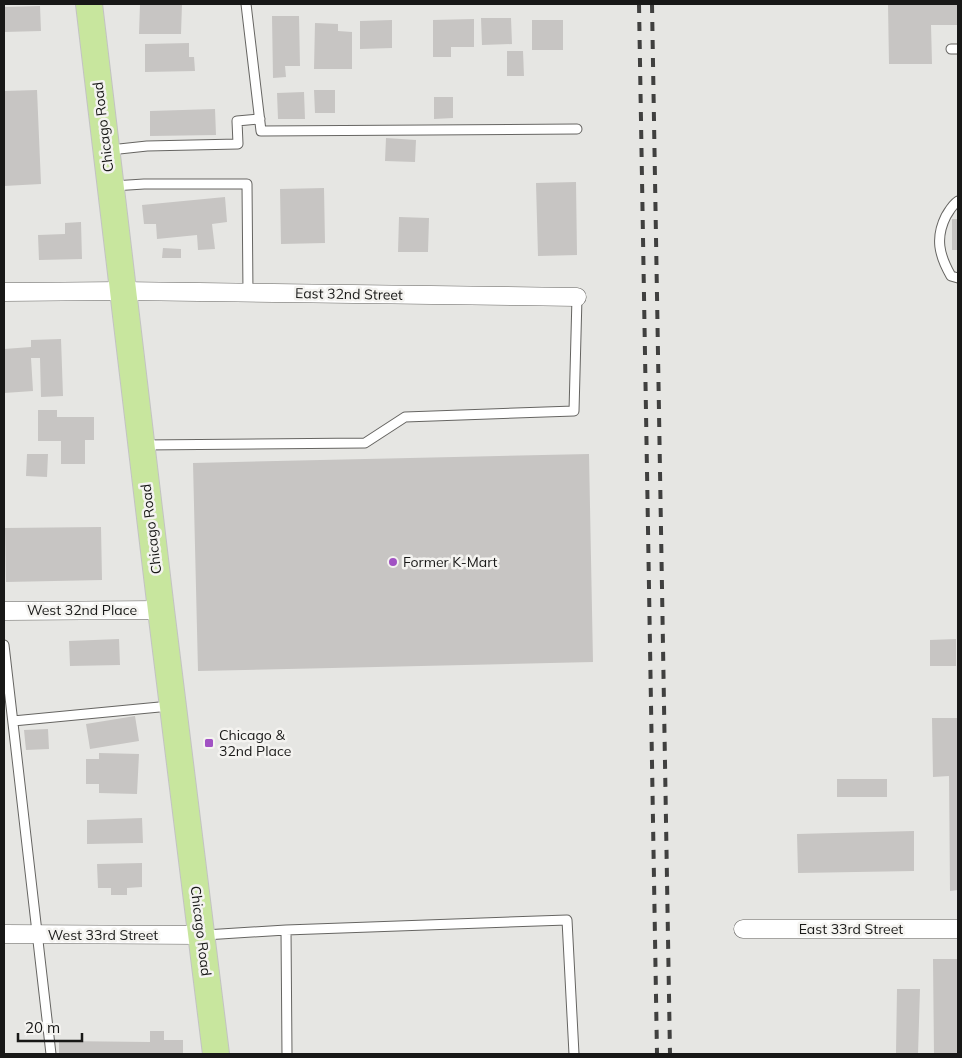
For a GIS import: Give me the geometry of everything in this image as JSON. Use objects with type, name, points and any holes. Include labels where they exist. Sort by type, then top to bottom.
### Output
[{"type":"main road","name":"Chicago Road","points":[[89,4],[160,610],[216,1054]]},
{"type":"street","name":"East 32nd Street","points":[[4,292],[248,292],[577,297]]},
{"type":"street","name":"West 32nd Place","points":[[4,611],[160,610]]},
{"type":"street","name":"East 33rd Street","points":[[743,929],[958,929]]},
{"type":"street","name":"West 33rd Street","points":[[4,934],[202,935]]},
{"type":"lane","points":[[246,4],[261,131],[577,129]]},
{"type":"lane","points":[[106,150],[147,146],[238,144],[237,121],[260,119]]},
{"type":"lane","points":[[110,187],[144,184],[247,184],[248,292]]},
{"type":"lane","points":[[958,202],[952,204],[939,232],[943,262],[951,276],[958,278]]},
{"type":"lane","points":[[141,445],[365,443],[405,417],[574,411],[577,297]]},
{"type":"lane","points":[[4,645],[51,1054]]},
{"type":"lane","points":[[12,721],[173,706]]},
{"type":"lane","points":[[202,935],[286,930],[567,920],[574,1054]]},
{"type":"lane","points":[[286,930],[287,1054]]},
{"type":"building","points":[[140,4],[182,4],[181,34],[139,34]]},
{"type":"building","points":[[888,4],[958,4],[958,25],[931,25],[932,64],[889,64]]},
{"type":"building","points":[[40,6],[41,31],[4,32],[4,7]]},
{"type":"building","points":[[272,16],[299,16],[300,66],[285,66],[286,77],[273,78]]},
{"type":"building","points":[[481,18],[511,18],[512,44],[482,45]]},
{"type":"building","points":[[474,19],[474,47],[451,47],[451,57],[433,57],[433,20]]},
{"type":"building","points":[[392,20],[392,48],[360,49],[360,21]]},
{"type":"building","points":[[532,20],[563,20],[563,50],[532,50]]},
{"type":"building","points":[[315,23],[338,24],[338,31],[352,32],[352,69],[314,69]]},
{"type":"building","points":[[189,43],[189,57],[194,57],[195,71],[145,72],[145,44]]},
{"type":"building","points":[[507,51],[523,51],[524,76],[507,76]]},
{"type":"building","points":[[37,90],[41,184],[4,186],[4,91]]},
{"type":"building","points":[[314,90],[335,90],[335,113],[315,113]]},
{"type":"building","points":[[304,92],[305,119],[278,119],[277,93]]},
{"type":"building","points":[[434,97],[453,97],[453,118],[434,119]]},
{"type":"building","points":[[215,109],[216,135],[150,136],[150,111]]},
{"type":"building","points":[[386,138],[416,140],[415,162],[385,161]]},
{"type":"building","points":[[576,182],[577,255],[538,256],[536,183]]},
{"type":"building","points":[[324,188],[325,243],[281,244],[280,189]]},
{"type":"building","points":[[225,197],[227,222],[212,224],[215,249],[198,250],[197,235],[157,239],[156,224],[144,224],[142,205]]},
{"type":"building","points":[[399,217],[429,218],[428,252],[398,252]]},
{"type":"building","points":[[952,219],[958,219],[958,250],[952,250]]},
{"type":"building","points":[[81,222],[82,259],[39,260],[38,235],[65,234],[65,223]]},
{"type":"building","points":[[163,248],[181,249],[181,258],[162,258]]},
{"type":"building","points":[[61,339],[63,396],[41,397],[40,358],[31,358],[33,391],[4,393],[4,349],[31,347],[31,340]]},
{"type":"building","points":[[38,410],[57,410],[57,417],[94,417],[94,440],[85,440],[85,464],[61,464],[61,441],[38,441]]},
{"type":"building","points":[[27,454],[48,454],[47,477],[26,476]]},
{"type":"building","name":"Former K-Mart","points":[[589,454],[593,662],[198,671],[193,463]]},
{"type":"building","points":[[101,527],[102,580],[6,582],[5,528]]},
{"type":"building","points":[[119,639],[120,665],[70,666],[69,641]]},
{"type":"building","points":[[956,639],[956,666],[930,666],[930,640]]},
{"type":"building","points":[[135,716],[139,741],[90,749],[86,724]]},
{"type":"building","points":[[932,718],[958,718],[958,890],[950,891],[949,776],[933,777]]},
{"type":"building","points":[[48,729],[49,749],[26,750],[24,730]]},
{"type":"building","points":[[99,753],[139,754],[137,794],[99,793],[99,784],[86,784],[86,759],[99,759]]},
{"type":"building","points":[[837,779],[887,779],[887,797],[837,797]]},
{"type":"building","points":[[142,818],[143,843],[87,844],[87,820]]},
{"type":"building","points":[[914,831],[914,871],[798,873],[797,834]]},
{"type":"building","points":[[142,863],[142,887],[127,888],[127,895],[111,895],[111,888],[98,888],[97,864]]},
{"type":"building","points":[[933,959],[958,959],[958,1054],[934,1054]]},
{"type":"building","points":[[897,989],[920,989],[918,1054],[896,1054]]},
{"type":"building","points":[[150,1031],[164,1031],[164,1040],[183,1040],[183,1054],[59,1054],[59,1041],[150,1042]]},
{"type":"railway","points":[[639,4],[657,1054]]},
{"type":"railway","points":[[652,4],[670,1054]]},
{"type":"place","name":"Former K-Mart","points":[[393,562]]},
{"type":"place","name":"Chicago & 32nd Place","points":[[209,743]]}]
